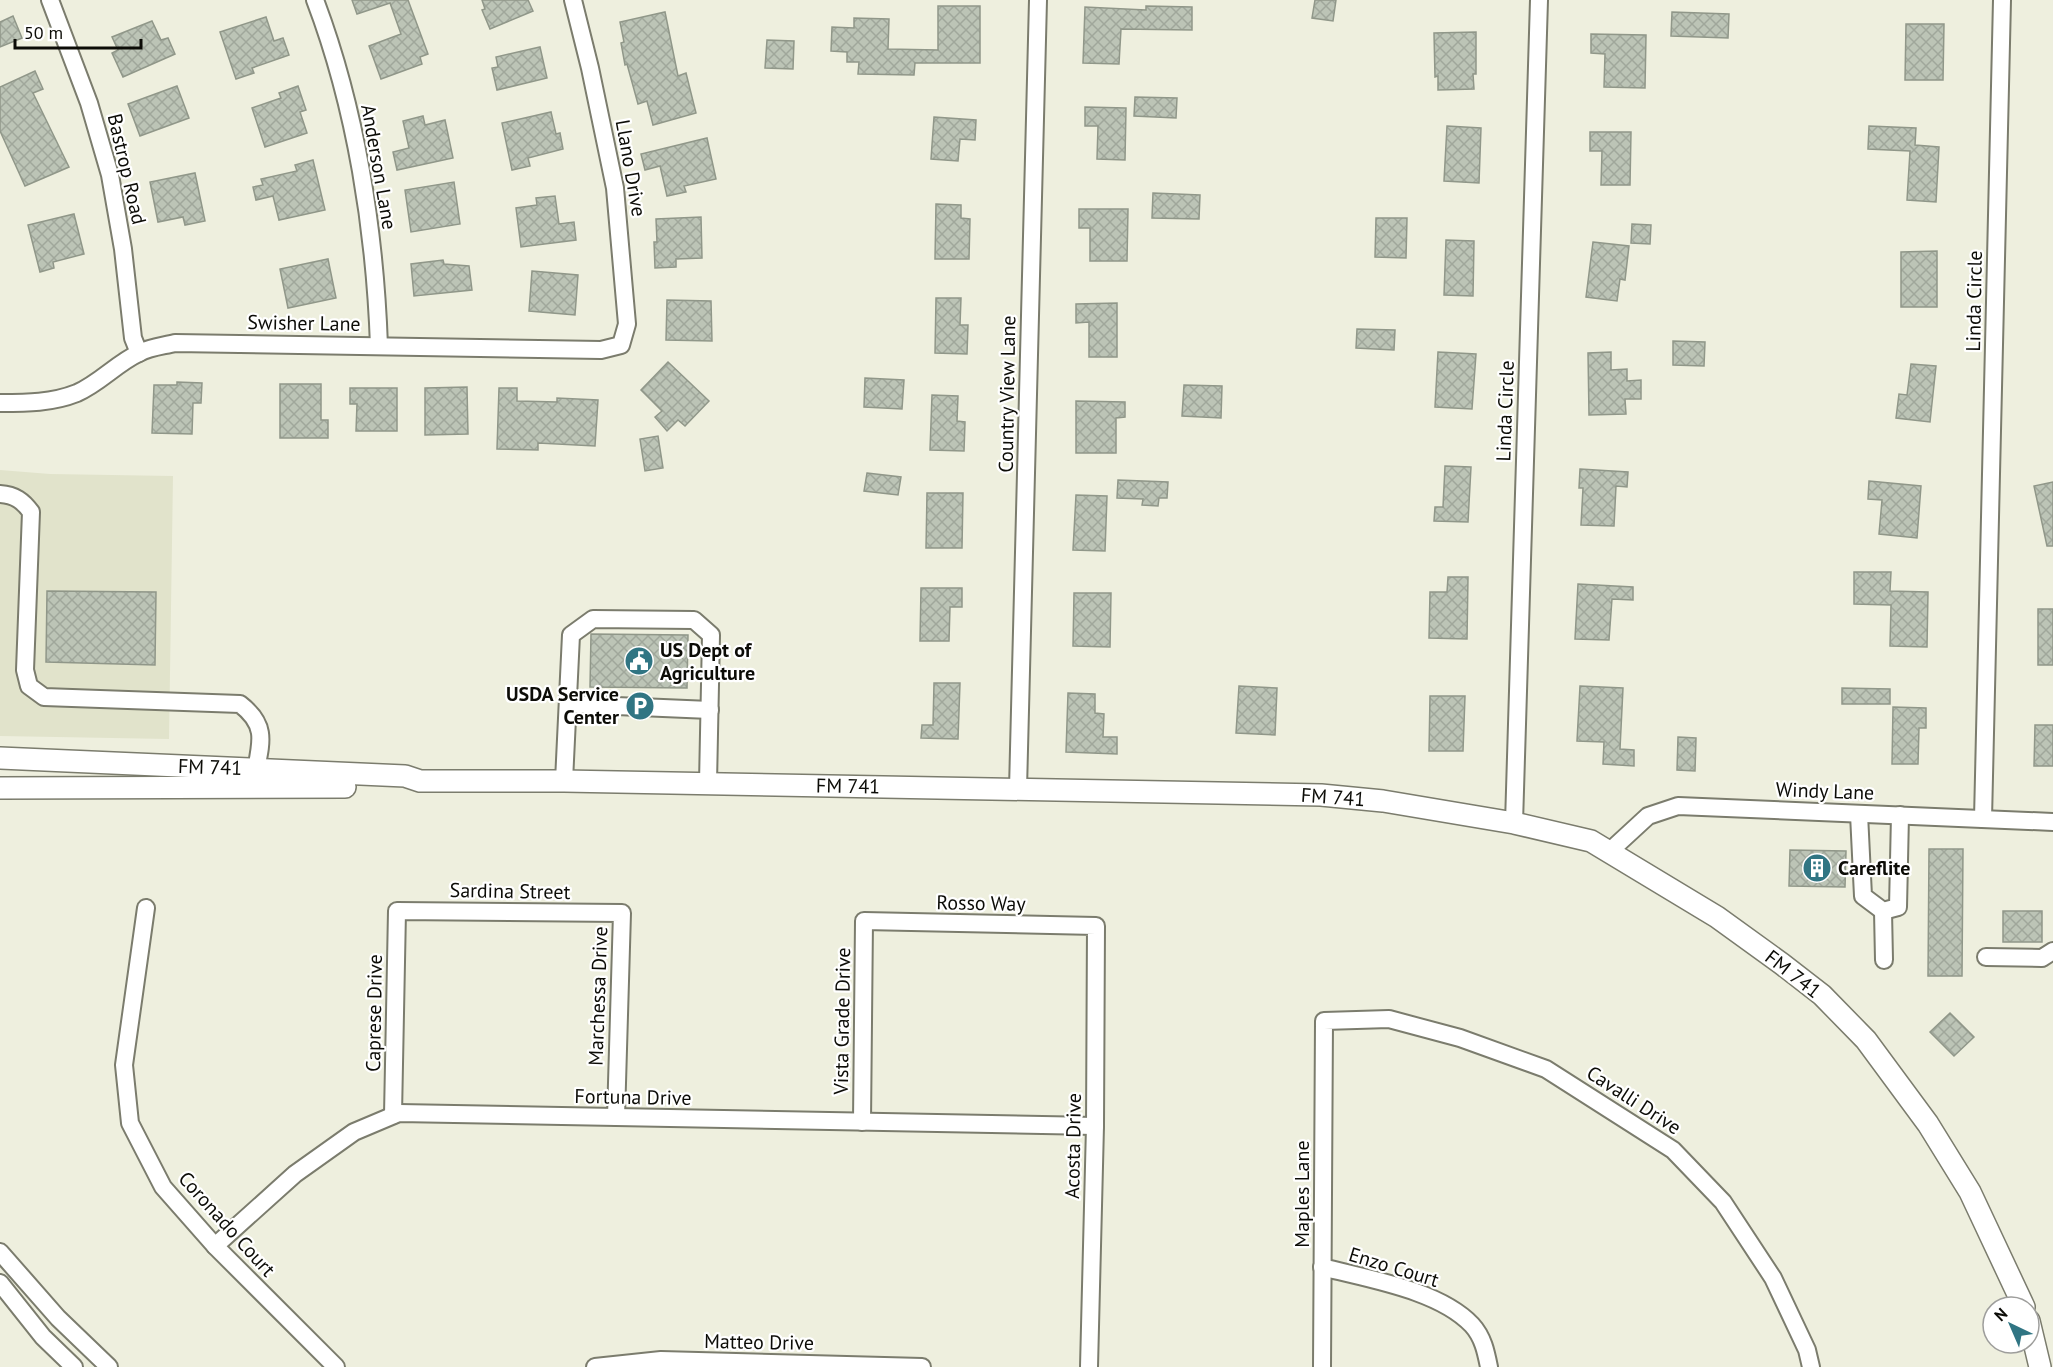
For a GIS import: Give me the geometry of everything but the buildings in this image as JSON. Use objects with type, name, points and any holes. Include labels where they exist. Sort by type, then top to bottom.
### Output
[{"type":"main road","name":"FM 741","points":[[0,758],[405,776],[420,781],[708,783],[1321,795],[1383,801],[1514,823],[1591,841],[1717,917],[1782,964],[1822,995],[1866,1040],[1928,1124],[1970,1192],[2018,1295]]},
{"type":"main road","name":"FM 741","points":[[0,788],[406,786],[420,781]]},
{"type":"street","name":"Bastrop Road","points":[[50,0],[89,103],[107,165],[123,249],[132,330],[139,353]]},
{"type":"street","name":"Anderson Lane","points":[[315,0],[346,103],[366,207],[373,259],[379,346]]},
{"type":"street","name":"Llano Drive","points":[[573,0],[615,188],[627,324],[621,345]]},
{"type":"street","name":"Country View Lane","points":[[1018,789],[1038,0]]},
{"type":"street","name":"Linda Circle","points":[[1514,823],[1539,0]]},
{"type":"street","name":"Linda Circle","points":[[1983,819],[2001,0]]},
{"type":"street","name":"Swisher Lane","points":[[0,403],[38,403],[79,392],[139,353],[175,343],[601,350],[621,345]]},
{"type":"street","points":[[0,494],[23,501],[31,513],[25,670],[29,686],[45,697],[240,704],[252,713],[261,728],[256,770]]},
{"type":"street","points":[[564,781],[571,635],[593,620],[694,620],[711,635],[708,783]]},
{"type":"street","points":[[569,705],[710,710]]},
{"type":"street","name":"Windy Lane","points":[[1610,851],[1648,816],[1678,806],[2053,822]]},
{"type":"street","points":[[1859,814],[1863,896],[1883,911]]},
{"type":"street","points":[[1883,911],[1898,907],[1900,815]]},
{"type":"street","name":"Coronado Court","points":[[146,908],[124,1065],[130,1123],[163,1187],[215,1246],[336,1367]]},
{"type":"street","name":"Sardina Street","points":[[397,910],[622,913]]},
{"type":"street","name":"Caprese Drive","points":[[393,1115],[397,910]]},
{"type":"street","points":[[1883,911],[1884,960]]},
{"type":"street","name":"Marchessa Drive","points":[[616,1118],[622,913]]},
{"type":"street","name":"Rosso Way","points":[[864,921],[1096,926]]},
{"type":"street","name":"Vista Grade Drive","points":[[862,1122],[864,921]]},
{"type":"street","name":"Acosta Drive","points":[[1089,1367],[1095,1126],[1096,926]]},
{"type":"street","points":[[1986,957],[2042,958],[2053,951]]},
{"type":"street","name":"Cavalli Drive","points":[[1324,1022],[1389,1019],[1461,1038],[1546,1069],[1673,1150],[1722,1202],[1773,1278],[1807,1350],[1811,1367]]},
{"type":"street","name":"Maples Lane","points":[[1322,1367],[1324,1022]]},
{"type":"street","name":"Fortuna Drive","points":[[215,1246],[305,1167],[354,1132],[399,1113],[1095,1126]]},
{"type":"street","points":[[0,1252],[58,1318],[109,1367]]},
{"type":"street","name":"Enzo Court","points":[[1323,1267],[1421,1293],[1453,1308],[1473,1326],[1485,1347],[1489,1367]]},
{"type":"street","points":[[0,1283],[43,1337],[74,1367]]},
{"type":"street","name":"Matteo Drive","points":[[595,1367],[661,1360],[922,1367]]},
{"type":"shaded area","points":[[0,470],[50,474],[173,476],[169,739],[0,736]]},
{"type":"place","name":"US Dept of Agriculture","points":[[639,661]]},
{"type":"place","name":"USDA Service Center","points":[[640,706]]},
{"type":"place","name":"Careflite","points":[[1817,868]]}]
